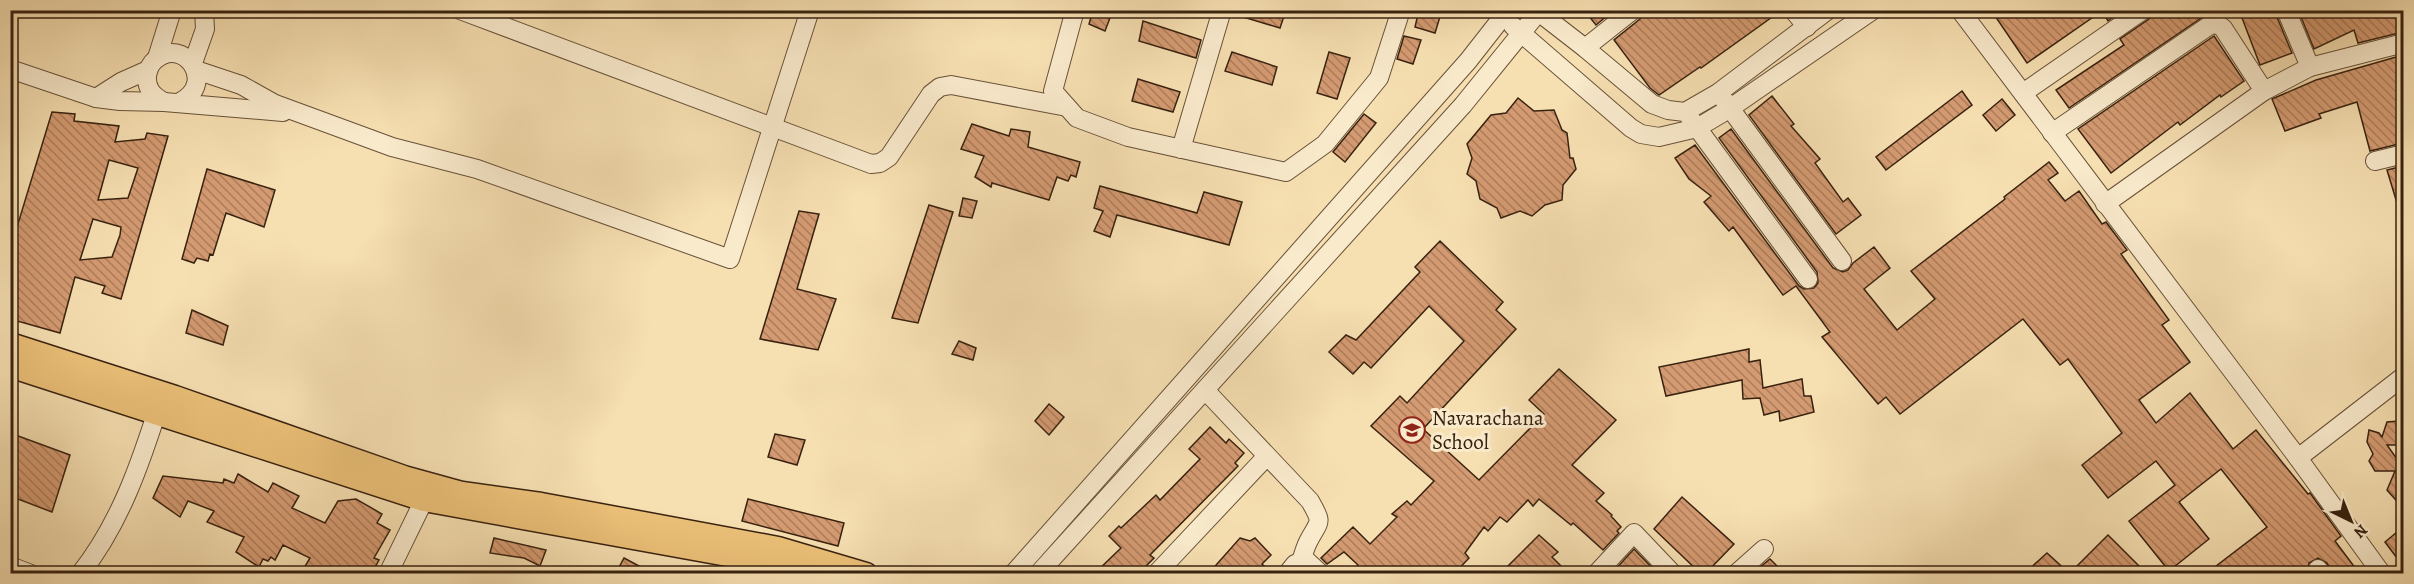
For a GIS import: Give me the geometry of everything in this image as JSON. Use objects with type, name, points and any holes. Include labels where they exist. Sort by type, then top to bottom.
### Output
[{"type":"main road","points":[[10,344],[159,403],[419,493],[462,493],[541,504],[801,573]]},
{"type":"main road","points":[[10,366],[159,403]]},
{"type":"main road","points":[[659,535],[778,548],[866,573]]},
{"type":"street","points":[[172,10],[153,64],[148,86],[151,93],[172,102],[187,99],[196,86],[194,67],[205,29],[204,10]]},
{"type":"street","points":[[460,10],[871,164],[880,163],[889,157],[931,94],[940,87],[951,85],[1067,107]]},
{"type":"street","points":[[96,98],[153,64],[165,54],[180,54],[194,67],[241,85],[275,104],[299,113],[392,147],[477,169],[730,259],[810,10]]},
{"type":"street","points":[[1075,10],[1053,91],[1077,118],[1128,137],[1286,172],[1324,144],[1378,78],[1401,10]]},
{"type":"street","points":[[1181,149],[1222,10]]},
{"type":"street","points":[[1585,48],[1633,10]]},
{"type":"street","points":[[1793,10],[1807,27]]},
{"type":"street","points":[[1038,573],[1462,105],[1523,33],[1538,11],[1652,104],[1668,110],[1685,112],[1718,93],[1828,10]]},
{"type":"street","points":[[1013,573],[1468,61],[1505,15],[1631,128],[1641,134],[1659,137],[1697,128],[1729,109],[1873,10]]},
{"type":"street","points":[[1960,10],[2382,573]]},
{"type":"street","points":[[2023,93],[2143,10]]},
{"type":"street","points":[[2286,10],[2310,67]]},
{"type":"street","points":[[2052,134],[2210,25],[2217,24],[2223,28],[2264,91]]},
{"type":"street","points":[[2105,204],[2264,91],[2310,67],[2403,43]]},
{"type":"street","points":[[10,69],[96,98],[299,113]]},
{"type":"street","points":[[1718,93],[1842,261]]},
{"type":"street","points":[[1685,112],[1808,279]]},
{"type":"street","points":[[2376,161],[2403,154]]},
{"type":"street","points":[[1259,296],[1276,311]]},
{"type":"street","points":[[2298,458],[2403,376]]},
{"type":"street","points":[[1205,390],[1310,501],[1319,517],[1317,530],[1308,542],[1301,561],[1287,573]]},
{"type":"street","points":[[80,573],[107,532],[124,500],[159,403]]},
{"type":"street","points":[[1156,573],[1267,456]]},
{"type":"street","points":[[388,573],[419,493]]},
{"type":"street","points":[[1596,573],[1634,532],[1673,573]]},
{"type":"street","points":[[1736,573],[1764,549]]},
{"type":"street","points":[[1301,561],[1307,561],[1322,573]]},
{"type":"street","points":[[10,566],[31,573]]},
{"type":"building","points":[[1093,10],[1113,10],[1105,31],[1089,24]]},
{"type":"building","points":[[1233,10],[1286,10],[1280,28],[1233,14]]},
{"type":"building","points":[[1419,10],[1442,10],[1435,33],[1415,27]]},
{"type":"building","points":[[1584,10],[1614,10],[1596,25]]},
{"type":"building","points":[[1644,10],[1782,10],[1659,95],[1650,88],[1614,40],[1640,19]]},
{"type":"building","points":[[1991,10],[2122,10],[2108,21],[2102,11],[2027,63]]},
{"type":"building","points":[[2154,10],[2204,10],[2207,14],[2069,108],[2056,90],[2124,45],[2120,39],[2149,19]]},
{"type":"building","points":[[2239,10],[2274,10],[2292,53],[2260,65]]},
{"type":"building","points":[[2302,10],[2403,10],[2403,32],[2358,43],[2354,30],[2314,49],[2299,12]]},
{"type":"building","points":[[1143,21],[1201,40],[1196,58],[1139,41]]},
{"type":"building","points":[[1404,36],[1421,40],[1413,64],[1397,59]]},
{"type":"building","points":[[2214,36],[2244,81],[2221,97],[2220,95],[2180,125],[2178,122],[2111,173],[2078,129]]},
{"type":"building","points":[[1232,52],[1277,67],[1272,85],[1225,71]]},
{"type":"building","points":[[1329,52],[1350,58],[1337,99],[1317,93]]},
{"type":"building","points":[[2403,55],[2403,143],[2370,151],[2357,102],[2319,114],[2321,118],[2285,131],[2272,99],[2316,80]]},
{"type":"building","points":[[1138,79],[1180,92],[1173,112],[1132,101]]},
{"type":"building","points":[[1962,91],[1972,105],[1886,170],[1876,157]]},
{"type":"building","points":[[1772,96],[1794,124],[1791,126],[1820,159],[1815,163],[1843,202],[1848,198],[1861,215],[1836,234],[1749,115]]},
{"type":"building","points":[[1518,98],[1534,111],[1554,110],[1562,130],[1567,133],[1570,158],[1573,158],[1576,169],[1563,185],[1562,200],[1545,205],[1532,216],[1520,211],[1501,218],[1497,208],[1480,199],[1476,181],[1467,174],[1472,158],[1467,144],[1491,115],[1506,113]]},
{"type":"building","points":[[2002,99],[2015,115],[1996,131],[1983,115]]},
{"type":"building","points":[[52,112],[75,114],[74,121],[119,126],[115,142],[145,139],[147,133],[168,136],[121,299],[102,293],[105,286],[75,277],[60,333],[10,319],[10,250]],"holes":[[[109,160],[138,168],[128,198],[98,200]],[[93,219],[121,227],[120,235],[112,257],[80,260]]]},
{"type":"building","points":[[1364,114],[1376,123],[1345,162],[1333,152]]},
{"type":"building","points":[[972,124],[1009,136],[1011,129],[1030,132],[1028,147],[1080,162],[1076,177],[1071,175],[1068,181],[1057,177],[1049,200],[992,183],[991,187],[975,177],[984,156],[961,149]]},
{"type":"building","points":[[1731,129],[1833,268],[1843,272],[1848,270],[1853,263],[1874,247],[1890,268],[1864,289],[1897,330],[1935,299],[1911,271],[2049,162],[2058,173],[2048,180],[2065,201],[2079,191],[2102,224],[2106,222],[2127,250],[2121,254],[2169,320],[2162,325],[2190,362],[2139,400],[2156,423],[2190,393],[2233,449],[2256,430],[2308,494],[2310,493],[2341,536],[2335,541],[2359,573],[2332,573],[2327,563],[2318,558],[2309,563],[2308,573],[2207,573],[2267,527],[2221,469],[2179,502],[2209,539],[2169,571],[2129,521],[2175,485],[2156,461],[2108,498],[2082,465],[2122,433],[2068,359],[2060,365],[2023,319],[1900,414],[1886,397],[1878,404],[1822,337],[1830,332],[1796,286],[1783,295],[1733,227],[1729,231],[1704,202],[1711,196],[1689,179],[1675,158],[1695,145],[1799,286],[1804,289],[1814,288],[1818,283],[1817,272],[1719,138]]},
{"type":"building","points":[[2403,166],[2403,212],[2400,213],[2387,170]]},
{"type":"building","points":[[207,169],[275,190],[264,227],[226,213],[213,255],[210,254],[208,261],[197,258],[194,263],[182,259]]},
{"type":"building","points":[[1100,186],[1197,213],[1204,192],[1242,202],[1229,245],[1117,215],[1110,237],[1094,231],[1103,211],[1094,208]]},
{"type":"building","points":[[963,198],[977,201],[972,218],[959,216]]},
{"type":"building","points":[[929,205],[953,212],[918,323],[892,318]]},
{"type":"building","points":[[799,211],[819,214],[797,289],[836,299],[818,350],[760,339]]},
{"type":"building","points":[[1440,241],[1503,302],[1496,310],[1516,329],[1423,429],[1479,480],[1544,414],[1529,400],[1559,369],[1616,420],[1572,465],[1604,493],[1596,501],[1612,515],[1621,527],[1617,531],[1619,533],[1603,550],[1573,523],[1571,525],[1539,499],[1533,506],[1528,500],[1507,522],[1500,517],[1488,531],[1484,527],[1465,553],[1469,558],[1455,573],[1356,573],[1358,565],[1344,552],[1327,564],[1321,558],[1353,527],[1370,544],[1397,517],[1392,514],[1407,501],[1411,505],[1434,481],[1371,426],[1400,396],[1407,403],[1464,341],[1429,306],[1371,368],[1364,362],[1353,374],[1329,352],[1346,335],[1356,340],[1420,272],[1415,267]]},
{"type":"building","points":[[192,310],[228,326],[223,345],[186,333]]},
{"type":"building","points":[[959,341],[976,348],[973,360],[952,354]]},
{"type":"building","points":[[1749,349],[1749,362],[1760,360],[1763,388],[1802,379],[1804,396],[1811,396],[1814,412],[1780,421],[1779,411],[1764,415],[1760,398],[1743,399],[1742,380],[1666,396],[1659,367]]},
{"type":"building","points":[[1049,404],[1064,417],[1049,435],[1035,421]]},
{"type":"building","points":[[2399,421],[2403,428],[2403,445],[2387,445],[2399,462],[2403,453],[2403,508],[2387,490],[2395,471],[2375,471],[2369,461],[2373,454],[2367,442],[2369,430],[2379,433],[2382,437],[2387,422]]},
{"type":"building","points":[[1210,427],[1226,443],[1229,439],[1244,453],[1235,463],[1238,466],[1150,555],[1154,558],[1139,573],[1095,573],[1121,548],[1109,536],[1119,526],[1121,528],[1156,495],[1160,500],[1200,459],[1189,449]]},
{"type":"building","points":[[10,433],[70,455],[52,512],[10,496]]},
{"type":"building","points":[[775,434],[805,440],[797,465],[768,457]]},
{"type":"building","points":[[238,474],[268,492],[273,483],[299,496],[292,508],[325,523],[338,501],[356,499],[382,514],[377,523],[390,530],[374,558],[379,560],[372,573],[301,573],[310,558],[283,545],[275,560],[271,557],[268,561],[263,559],[259,567],[236,552],[244,537],[207,522],[214,511],[188,501],[180,517],[153,498],[163,476],[223,483],[224,479],[234,483]]},
{"type":"building","points":[[1682,497],[1734,544],[1706,573],[1700,573],[1654,529]]},
{"type":"building","points":[[748,499],[844,523],[838,546],[742,521]]},
{"type":"building","points":[[2403,527],[2403,566],[2385,542]]},
{"type":"building","points":[[1539,535],[1558,552],[1552,557],[1568,573],[1501,573]]},
{"type":"building","points":[[2108,535],[2146,573],[2070,573]]},
{"type":"building","points":[[494,538],[546,550],[540,566],[524,558],[490,553]]},
{"type":"building","points":[[1240,538],[1250,541],[1255,538],[1271,555],[1262,564],[1271,573],[1209,573]]},
{"type":"building","points":[[1634,549],[1657,573],[1612,573]]},
{"type":"building","points":[[2047,553],[2069,573],[2025,573]]},
{"type":"building","points":[[624,558],[652,573],[616,573]]},
{"type":"building","points":[[1770,559],[1784,573],[1753,573]]},
{"type":"place","name":"Navarachana School","points":[[1412,430]]}]
